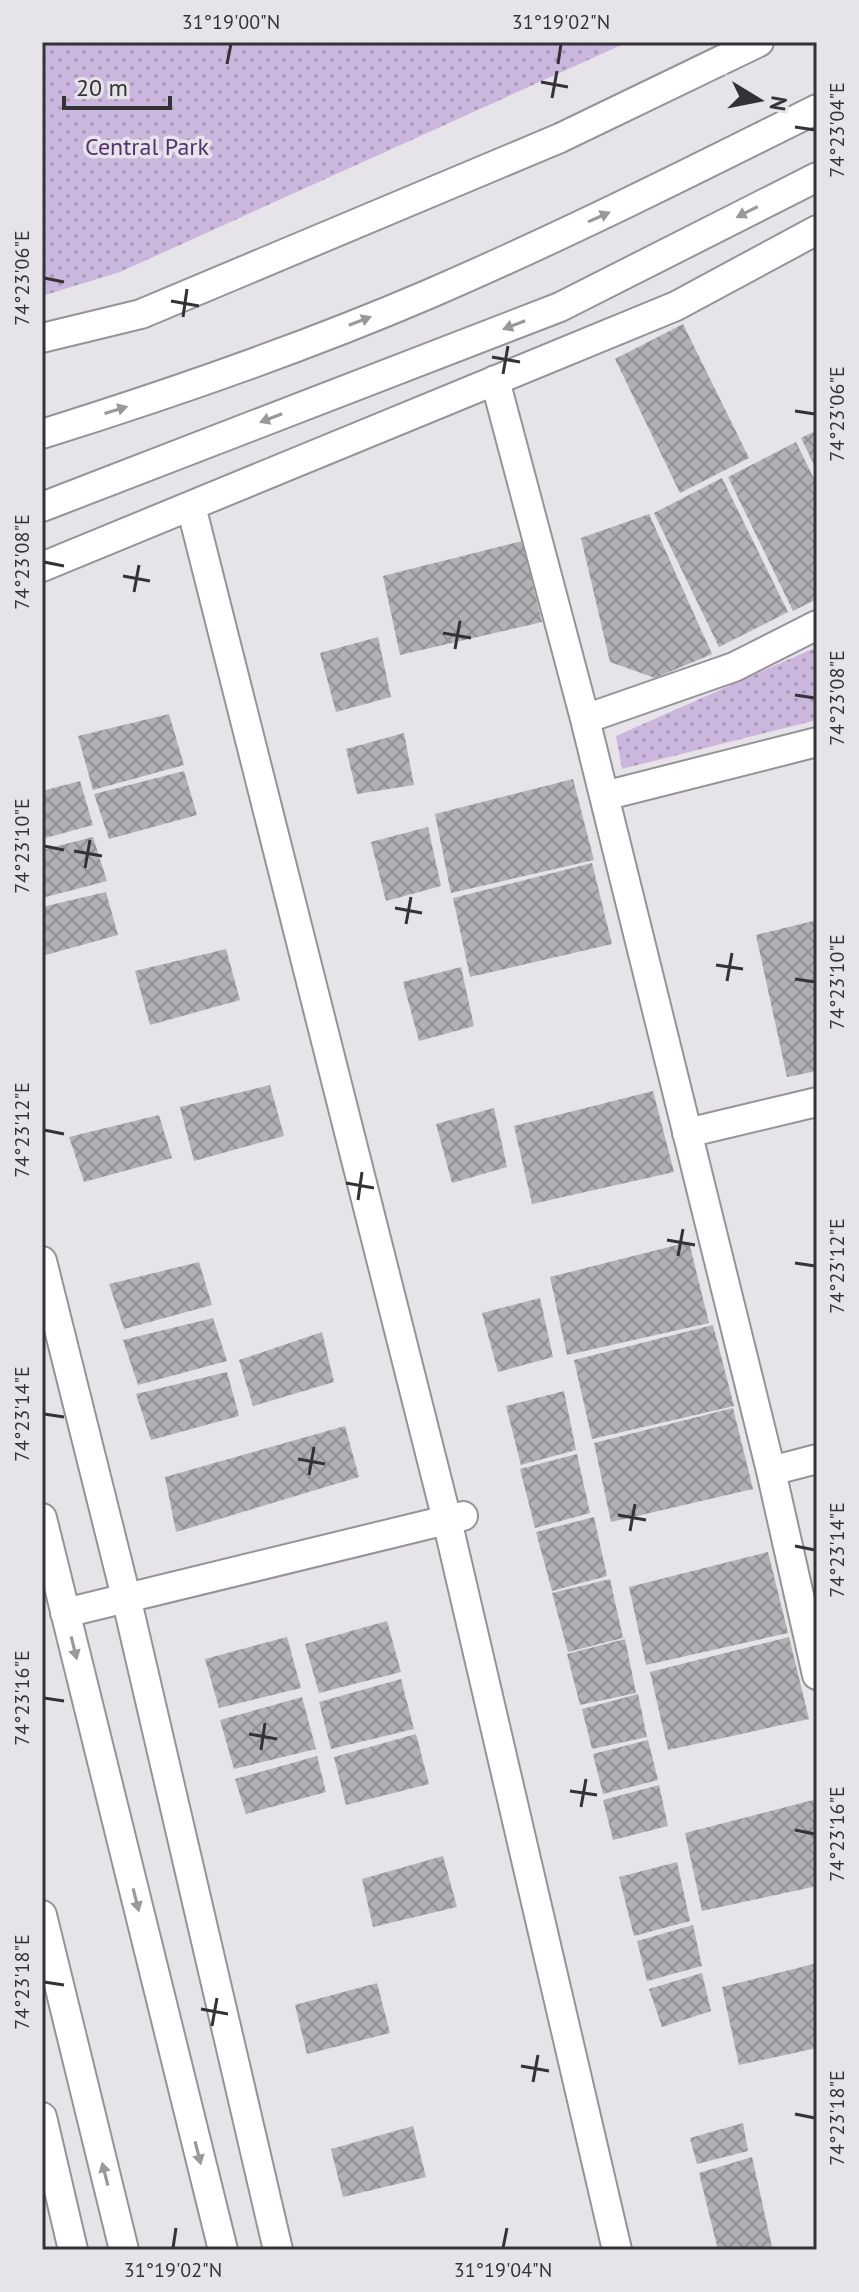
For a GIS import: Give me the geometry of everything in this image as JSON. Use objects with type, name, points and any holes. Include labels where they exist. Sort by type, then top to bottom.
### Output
[{"type":"street","points":[[42,338],[141,314],[560,138],[759,42]]},
{"type":"street","points":[[42,434],[188,388],[427,295],[627,204],[817,109]]},
{"type":"street","points":[[42,507],[560,307],[817,177]]},
{"type":"street","points":[[42,567],[676,306],[817,230]]},
{"type":"street","points":[[495,380],[585,719],[771,1471],[817,1675]]},
{"type":"street","points":[[191,506],[456,1518],[617,2250]]},
{"type":"street","points":[[585,719],[734,667],[817,625]]},
{"type":"street","points":[[604,796],[817,742]]},
{"type":"street","points":[[687,1133],[817,1102]]},
{"type":"street","points":[[42,1261],[126,1597],[278,2250]]},
{"type":"street","points":[[771,1471],[817,1459]]},
{"type":"street","points":[[42,1518],[223,2250]]},
{"type":"street","points":[[65,1613],[456,1518]]},
{"type":"street","points":[[42,1915],[124,2250]]},
{"type":"street","points":[[42,2117],[73,2250]]},
{"type":"green space","name":"Central Park","points":[[42,42],[628,42],[120,272],[42,296]]},
{"type":"green space","points":[[817,647],[817,720],[622,769],[616,736]]},
{"type":"building","points":[[683,324],[749,458],[680,493],[615,359]]},
{"type":"building","points":[[817,430],[817,471],[801,438]]},
{"type":"building","points":[[796,442],[817,485],[817,599],[793,611],[728,477]]},
{"type":"building","points":[[722,478],[788,612],[719,647],[654,513]]},
{"type":"building","points":[[649,514],[712,654],[655,678],[610,662],[581,538]]},
{"type":"building","points":[[522,541],[542,622],[400,655],[383,576]]},
{"type":"building","points":[[378,637],[391,697],[336,712],[320,653]]},
{"type":"building","points":[[169,714],[184,765],[93,790],[78,736]]},
{"type":"building","points":[[404,733],[414,785],[357,794],[346,749]]},
{"type":"building","points":[[184,771],[197,815],[109,839],[94,794]]},
{"type":"building","points":[[573,779],[594,860],[451,893],[435,814]]},
{"type":"building","points":[[80,781],[93,825],[42,839],[42,791]]},
{"type":"building","points":[[428,827],[441,886],[386,901],[371,842]]},
{"type":"building","points":[[93,837],[107,881],[42,898],[42,850]]},
{"type":"building","points":[[592,863],[612,944],[470,977],[453,898]]},
{"type":"building","points":[[106,892],[118,935],[42,956],[42,907]]},
{"type":"building","points":[[817,920],[817,1071],[787,1077],[756,935]]},
{"type":"building","points":[[226,949],[240,1000],[150,1025],[135,971]]},
{"type":"building","points":[[461,967],[474,1026],[419,1041],[403,982]]},
{"type":"building","points":[[270,1085],[284,1136],[194,1161],[180,1107]]},
{"type":"building","points":[[653,1091],[674,1172],[532,1204],[514,1126]]},
{"type":"building","points":[[494,1108],[507,1167],[452,1183],[436,1124]]},
{"type":"building","points":[[159,1115],[172,1158],[84,1182],[69,1137]]},
{"type":"building","points":[[689,1242],[709,1323],[567,1355],[550,1277]]},
{"type":"building","points":[[199,1262],[212,1305],[124,1329],[109,1284]]},
{"type":"building","points":[[540,1298],[553,1357],[498,1372],[482,1313]]},
{"type":"building","points":[[213,1318],[227,1361],[138,1385],[123,1340]]},
{"type":"building","points":[[713,1325],[734,1406],[592,1439],[574,1360]]},
{"type":"building","points":[[322,1332],[334,1382],[253,1406],[239,1360]]},
{"type":"building","points":[[227,1372],[239,1416],[151,1440],[136,1394]]},
{"type":"building","points":[[564,1391],[576,1450],[521,1465],[506,1406]]},
{"type":"building","points":[[733,1408],[753,1489],[611,1522],[594,1443]]},
{"type":"building","points":[[345,1426],[359,1477],[176,1532],[165,1477]]},
{"type":"building","points":[[577,1454],[590,1513],[535,1528],[520,1469]]},
{"type":"building","points":[[594,1517],[607,1576],[552,1591],[536,1532]]},
{"type":"building","points":[[768,1552],[788,1633],[646,1665],[629,1587]]},
{"type":"building","points":[[610,1579],[623,1638],[568,1652],[552,1593]]},
{"type":"building","points":[[387,1621],[401,1672],[319,1693],[305,1644]]},
{"type":"building","points":[[287,1637],[301,1688],[219,1708],[205,1659]]},
{"type":"building","points":[[789,1637],[809,1719],[668,1750],[650,1672]]},
{"type":"building","points":[[625,1639],[636,1693],[580,1705],[567,1654]]},
{"type":"building","points":[[401,1679],[414,1729],[331,1749],[319,1702]]},
{"type":"building","points":[[638,1694],[647,1737],[592,1749],[582,1709]]},
{"type":"building","points":[[302,1697],[316,1749],[234,1769],[220,1720]]},
{"type":"building","points":[[416,1734],[429,1784],[346,1805],[334,1757]]},
{"type":"building","points":[[648,1740],[658,1780],[603,1794],[593,1754]]},
{"type":"building","points":[[317,1756],[326,1792],[246,1814],[235,1779]]},
{"type":"building","points":[[659,1785],[668,1826],[613,1840],[603,1800]]},
{"type":"building","points":[[817,1799],[817,1886],[702,1911],[685,1833]]},
{"type":"building","points":[[443,1856],[457,1907],[373,1927],[362,1879]]},
{"type":"building","points":[[677,1862],[690,1921],[634,1936],[619,1877]]},
{"type":"building","points":[[693,1925],[702,1966],[647,1981],[637,1941]]},
{"type":"building","points":[[817,1963],[817,2048],[739,2065],[722,1987]]},
{"type":"building","points":[[702,1973],[711,2011],[662,2027],[649,1989]]},
{"type":"building","points":[[377,1983],[390,2033],[307,2054],[295,2005]]},
{"type":"building","points":[[743,2123],[748,2151],[697,2164],[690,2138]]},
{"type":"building","points":[[413,2126],[426,2177],[343,2197],[331,2149]]},
{"type":"building","points":[[752,2157],[772,2247],[718,2250],[699,2173]]}]
